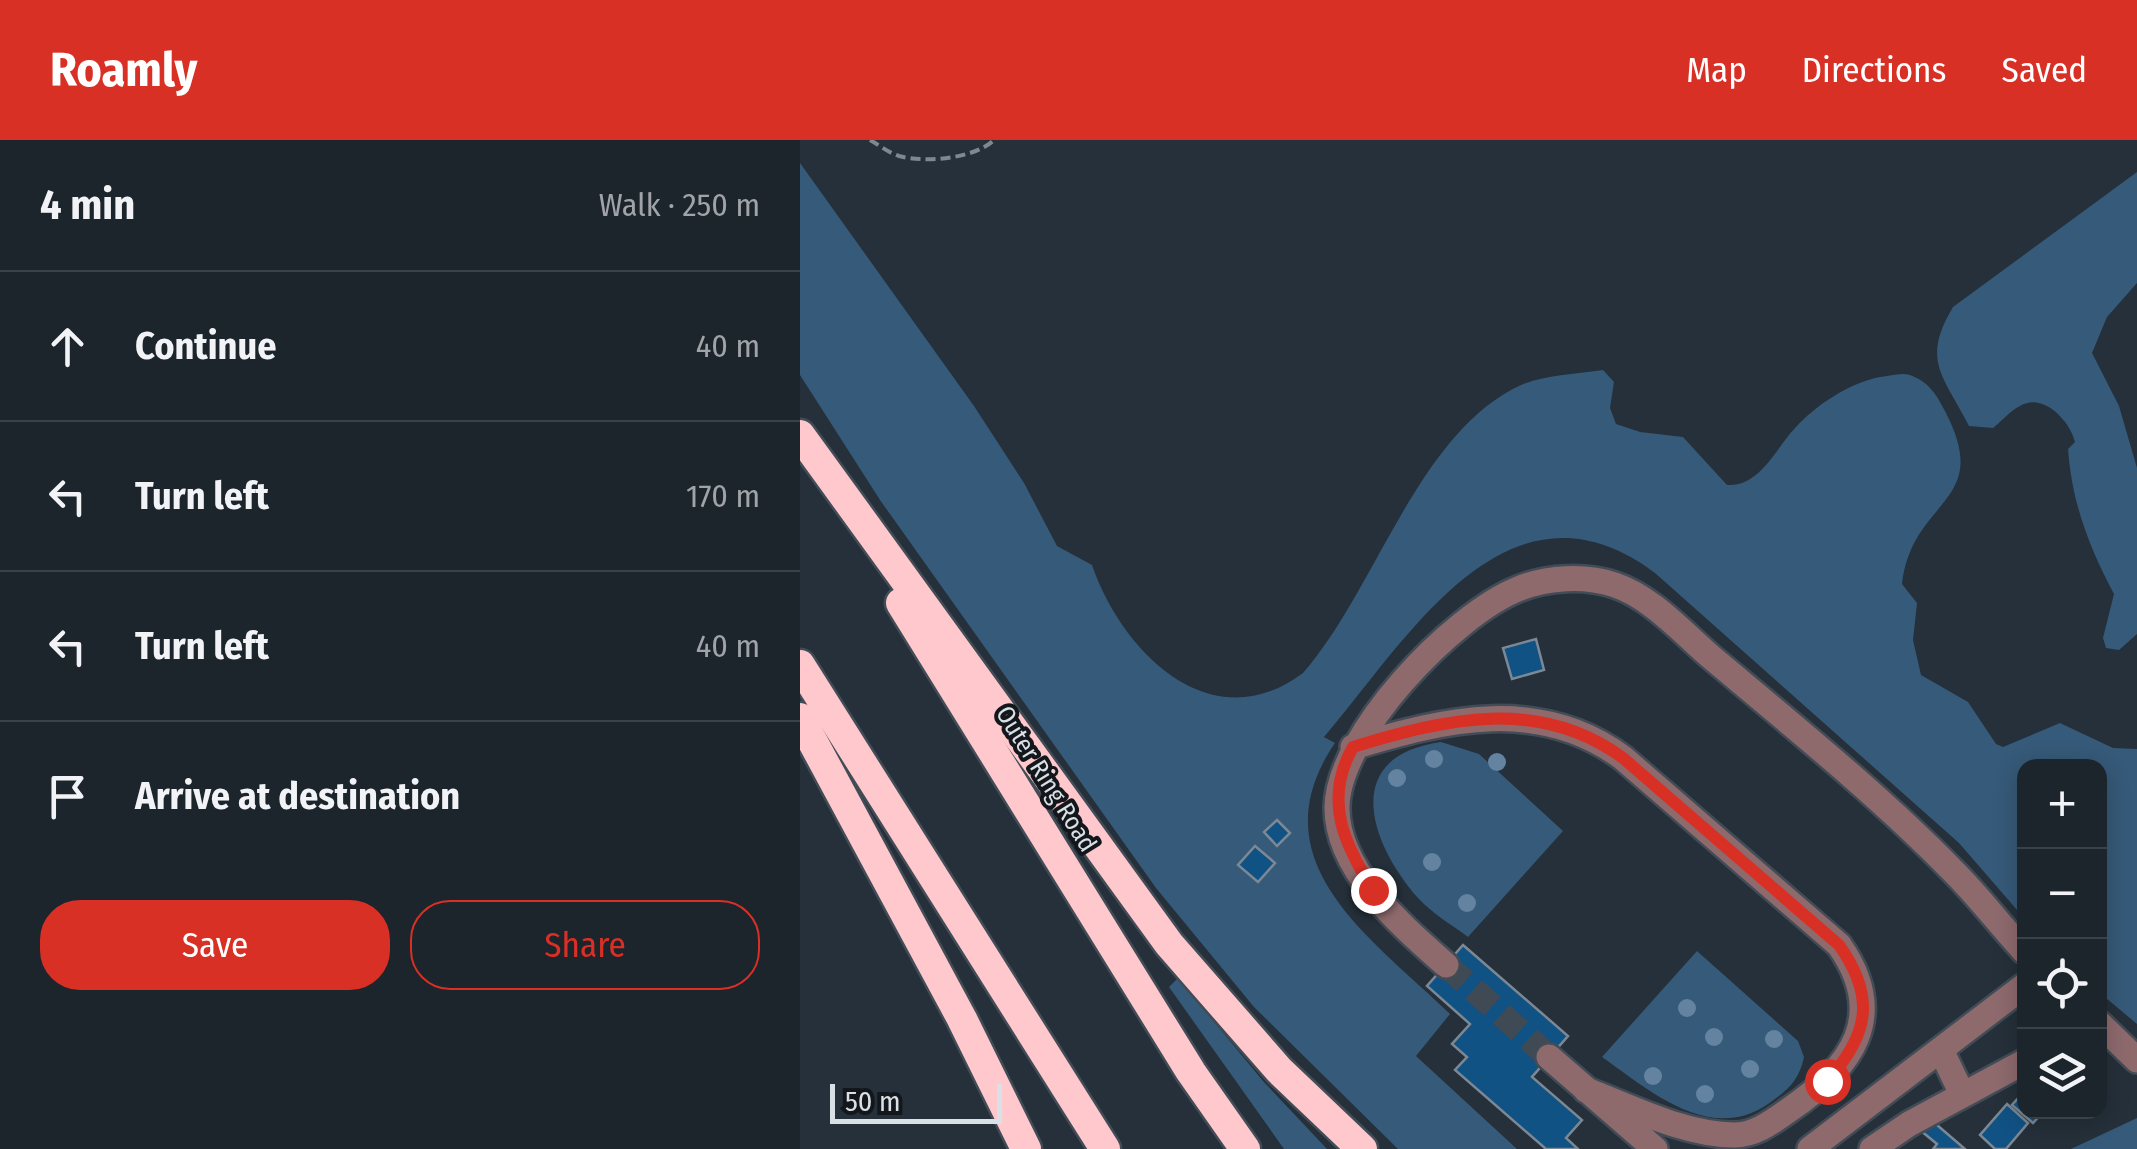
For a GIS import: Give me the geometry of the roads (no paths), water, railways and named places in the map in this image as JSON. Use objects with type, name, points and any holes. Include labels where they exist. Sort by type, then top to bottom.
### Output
[{"type":"highway","name":"Outer Ring Road","points":[[800,437],[1181,1056],[1245,1149]]},
{"type":"highway","points":[[800,437],[1168,944],[1279,1070],[1362,1149]]},
{"type":"highway","points":[[800,665],[1105,1149]]},
{"type":"highway","points":[[800,718],[919,937],[1026,1149]]},
{"type":"lane","points":[[1446,965],[1406,929],[1373,890],[1342,836],[1337,809],[1340,780],[1364,727],[1412,674],[1490,604],[1521,588],[1560,580],[1589,579],[1618,586],[1644,601],[1955,872],[2017,943]]},
{"type":"lane","points":[[1353,747],[1462,719],[1524,718],[1589,734],[1623,758],[1839,945],[1857,970],[1864,996],[1862,1023],[1844,1063],[1801,1102],[1754,1132],[1719,1134],[1586,1090]]},
{"type":"lane","points":[[1810,1149],[2017,991]]},
{"type":"lane","points":[[2105,1029],[2137,1060]]},
{"type":"lane","points":[[1941,1050],[1962,1094]]},
{"type":"lane","points":[[1550,1057],[1655,1149]]},
{"type":"lane","points":[[1872,1149],[2017,1066]]},
{"type":"tunnel","points":[[1446,965],[1549,1057]]}]
